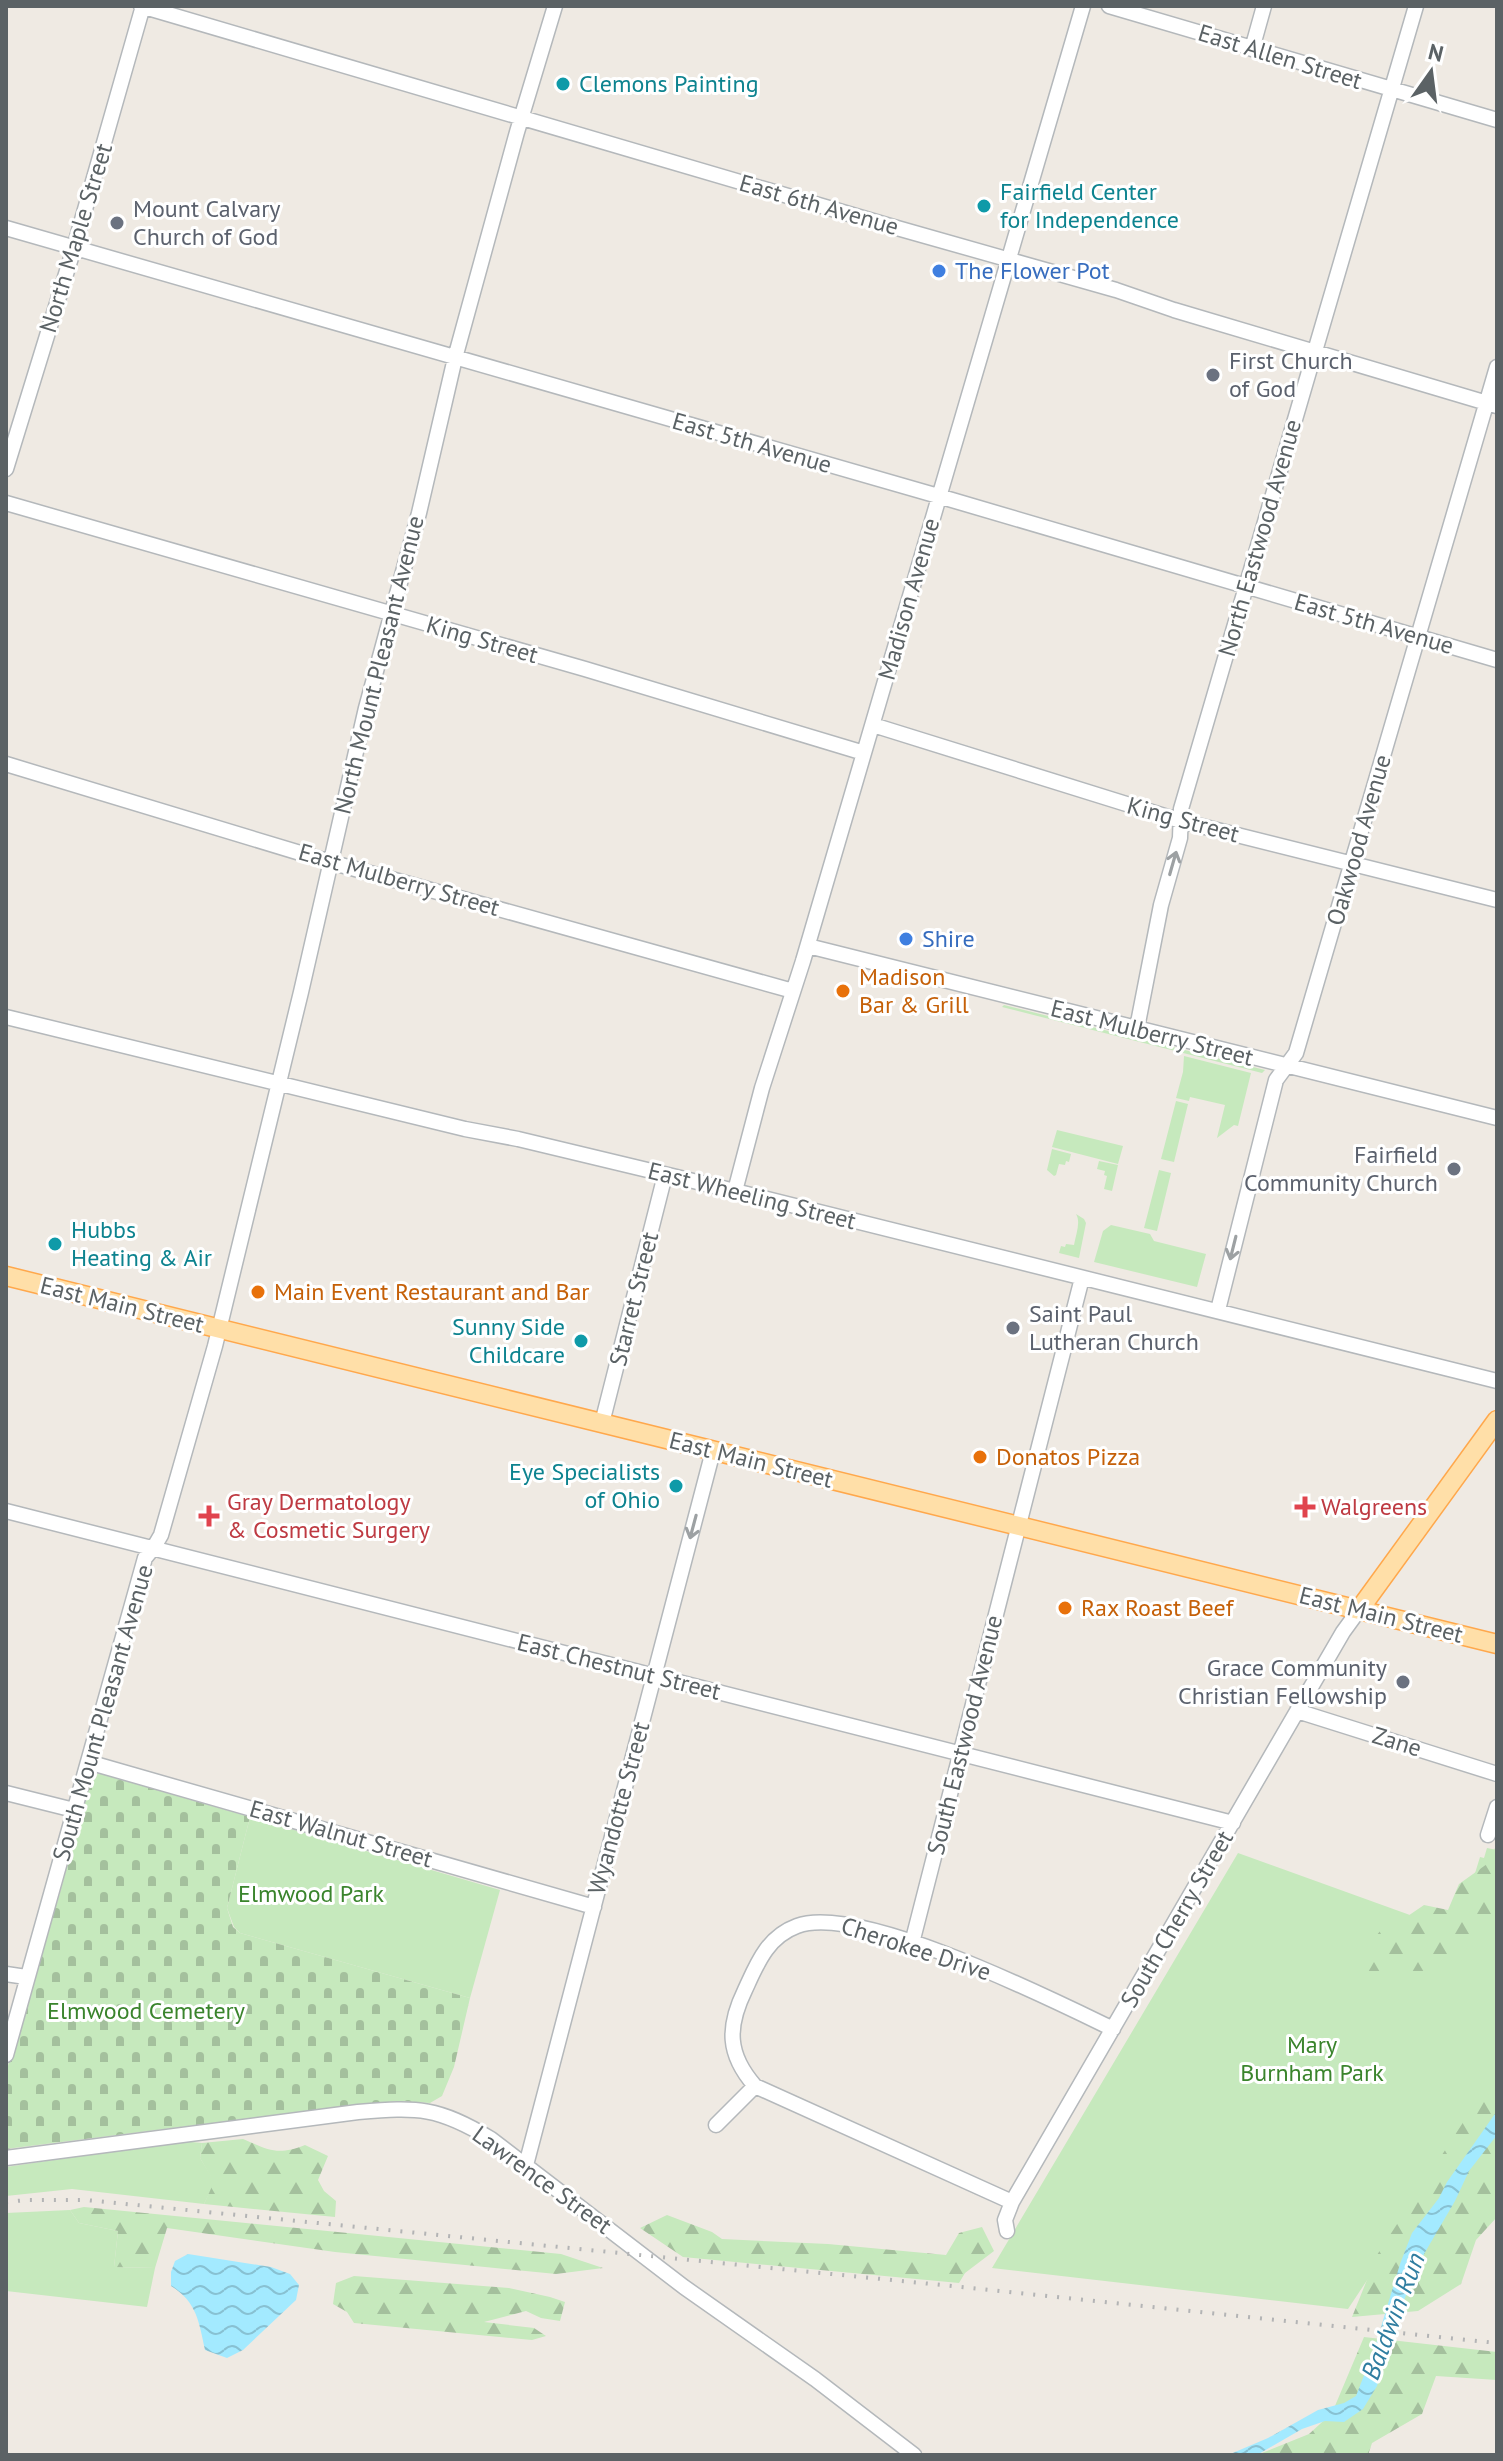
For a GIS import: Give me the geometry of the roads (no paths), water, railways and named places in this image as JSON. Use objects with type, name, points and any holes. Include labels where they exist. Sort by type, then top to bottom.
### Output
[{"type":"main road","name":"East Main Street","points":[[6,1276],[1497,1644]]},
{"type":"main road","points":[[1359,1610],[1497,1420]]},
{"type":"street","name":"East 6th Avenue","points":[[142,6],[1010,259],[1492,404]]},
{"type":"street","name":"North Maple Street","points":[[6,469],[74,248],[142,6]]},
{"type":"street","name":"North Mount Pleasant Avenue","points":[[219,1329],[366,708],[419,513],[455,358],[555,6]]},
{"type":"street","name":"Madison Avenue","points":[[735,1191],[762,1088],[808,946],[1083,6]]},
{"type":"street","name":"East Allen Street","points":[[1109,6],[1497,120]]},
{"type":"street","points":[[1252,49],[1264,6]]},
{"type":"street","name":"North Eastwood Avenue","points":[[1137,1028],[1161,905],[1180,838],[1181,809],[1416,6]]},
{"type":"street","name":"East 5th Avenue","points":[[6,228],[1497,660]]},
{"type":"street","name":"Oakwood Avenue","points":[[1218,1310],[1276,1080],[1296,1053],[1418,636],[1492,404],[1497,367]]},
{"type":"street","name":"King Street","points":[[6,503],[864,753]]},
{"type":"street","name":"King Street","points":[[873,725],[1181,821],[1497,900]]},
{"type":"street","name":"East Mulberry Street","points":[[6,764],[330,862],[793,991]]},
{"type":"street","name":"East Mulberry Street","points":[[808,946],[1497,1118]]},
{"type":"street","name":"East Wheeling Street","points":[[6,1017],[735,1191],[1497,1381]]},
{"type":"street","name":"Starret Street","points":[[602,1423],[665,1175]]},
{"type":"street","points":[[1018,1527],[1082,1278]]},
{"type":"street","name":"South Mount Pleasant Avenue","points":[[6,2055],[145,1558],[161,1535],[219,1329]]},
{"type":"street","name":"Wyandotte Street","points":[[526,2165],[713,1451]]},
{"type":"street","name":"East Chestnut Street","points":[[6,1511],[1233,1823]]},
{"type":"street","name":"South Eastwood Avenue","points":[[912,1943],[1018,1527]]},
{"type":"street","name":"South Cherry Street","points":[[1007,2231],[1005,2220],[1012,2202],[1343,1632],[1359,1610]]},
{"type":"street","name":"Zane","points":[[1297,1711],[1497,1774]]},
{"type":"street","name":"East Walnut Street","points":[[88,1762],[594,1907]]},
{"type":"street","points":[[6,1793],[74,1810]]},
{"type":"street","points":[[1488,1835],[1497,1807]]},
{"type":"street","name":"Cherokee Drive","points":[[755,2086],[744,2074],[732,2046],[732,2026],[738,2003],[759,1959],[772,1942],[796,1926],[826,1921],[912,1943],[1029,1988],[1113,2029]]},
{"type":"street","points":[[6,1974],[26,1977]]},
{"type":"street","points":[[716,2125],[755,2086],[1012,2202]]},
{"type":"street","name":"Lawrence Street","points":[[6,2158],[358,2112],[432,2111],[466,2124],[491,2139],[687,2289],[795,2365],[914,2455]]},
{"type":"water","name":"Baldwin Run","points":[[1497,2111],[1497,2135],[1469,2171],[1424,2254],[1391,2330],[1377,2386],[1363,2409],[1344,2422],[1325,2421],[1302,2429],[1257,2455],[1228,2455],[1268,2438],[1318,2410],[1344,2403],[1356,2396],[1412,2233]]},
{"type":"water","points":[[188,2254],[271,2267],[290,2274],[299,2285],[296,2300],[243,2350],[227,2358],[205,2350],[192,2306],[171,2286],[175,2261]]},
{"type":"railway","points":[[6,2202],[86,2200],[1497,2343]]},
{"type":"place","name":"Clemons Painting","points":[[563,84]]},
{"type":"place","name":"Fairfield Center for Independence","points":[[984,206]]},
{"type":"place","name":"Mount Calvary Church of God","points":[[117,223]]},
{"type":"place","name":"The Flower Pot","points":[[939,271]]},
{"type":"place","name":"First Church of God","points":[[1213,375]]},
{"type":"place","name":"Shire","points":[[906,939]]},
{"type":"place","name":"Madison Bar & Grill","points":[[843,991]]},
{"type":"place","name":"Fairfield Community Church","points":[[1454,1169]]},
{"type":"place","name":"Hubbs Heating & Air","points":[[55,1244]]},
{"type":"place","name":"Main Event Restaurant and Bar","points":[[258,1292]]},
{"type":"place","name":"Saint Paul Lutheran Church","points":[[1013,1328]]},
{"type":"place","name":"Sunny Side Childcare","points":[[581,1341]]},
{"type":"place","name":"Donatos Pizza","points":[[980,1457]]},
{"type":"place","name":"Eye Specialists of Ohio","points":[[676,1486]]},
{"type":"place","name":"Walgreens","points":[[1305,1507]]},
{"type":"place","name":"Gray Dermatology & Cosmetic Surgery","points":[[209,1516]]},
{"type":"place","name":"Rax Roast Beef","points":[[1065,1608]]},
{"type":"place","name":"Grace Community Christian Fellowship","points":[[1403,1682]]},
{"type":"park label","name":"Elmwood Park","points":[[311,1894]]},
{"type":"park label","name":"Elmwood Cemetery","points":[[146,2011]]},
{"type":"park label","name":"Mary Burnham Park","points":[[1312,2059]]}]
